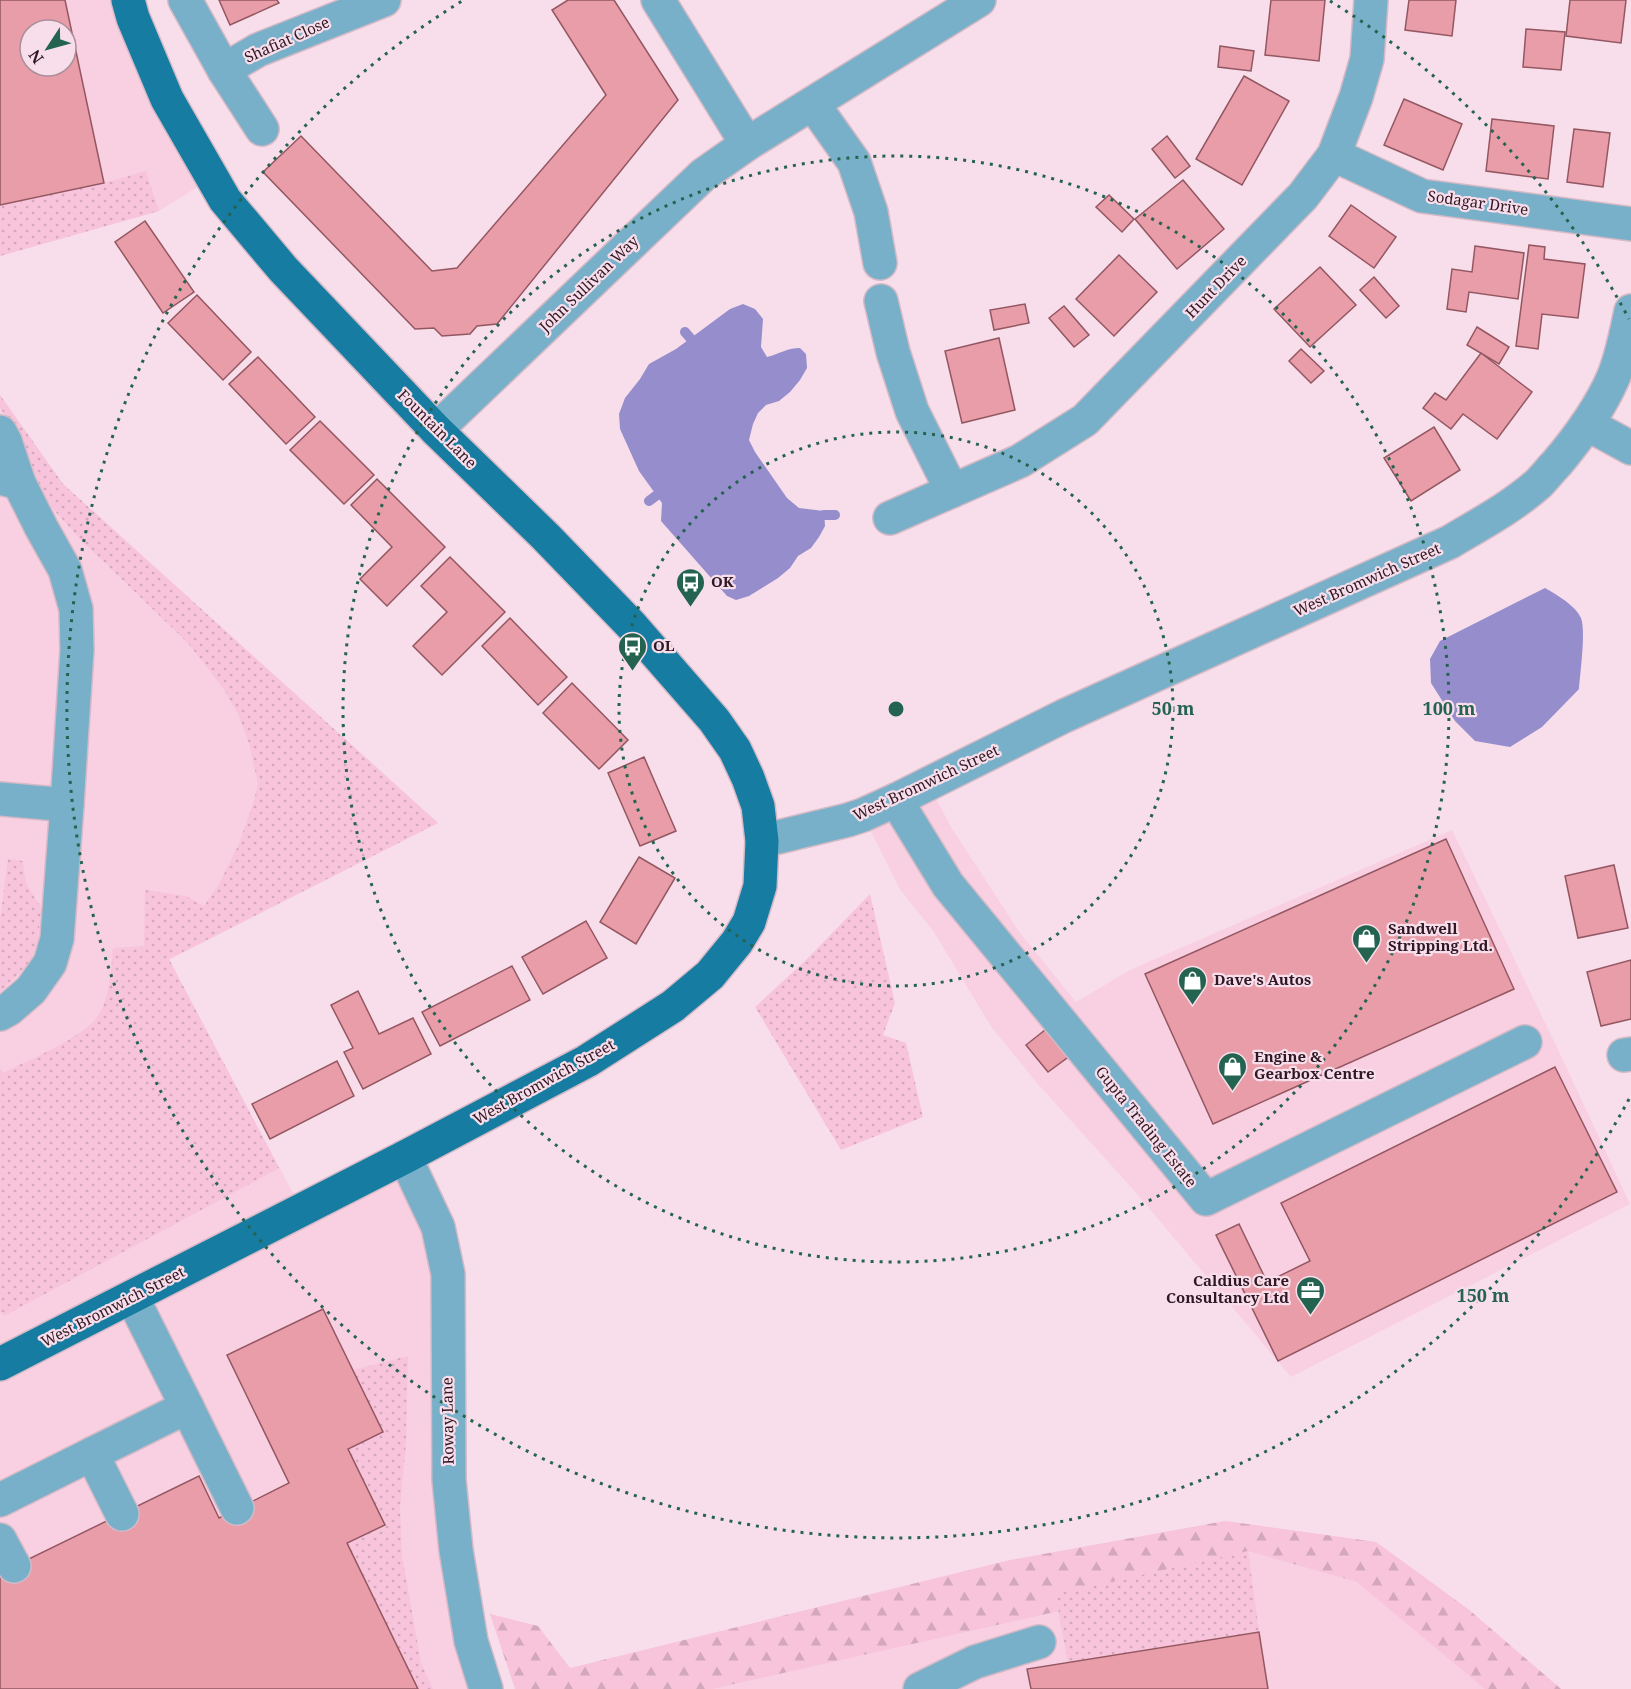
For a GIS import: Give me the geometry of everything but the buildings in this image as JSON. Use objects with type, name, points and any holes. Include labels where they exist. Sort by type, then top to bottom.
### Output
[{"type":"main road","name":"Fountain Lane","points":[[128,0],[133,18],[167,99],[225,200],[283,269],[436,430],[546,537],[632,626],[714,720],[735,750],[748,778],[758,806],[762,841]]},
{"type":"main road","name":"West Bromwich Street","points":[[0,1364],[405,1157],[587,1061],[673,1006],[724,959],[749,922],[760,886],[762,841]]},
{"type":"street","points":[[185,0],[224,70],[262,129]]},
{"type":"street","name":"Shafiat Close","points":[[224,70],[258,50],[384,0]]},
{"type":"street","points":[[658,0],[747,144]]},
{"type":"street","name":"John Sullivan Way","points":[[436,430],[703,175],[747,144],[980,0]]},
{"type":"street","name":"Hunt Drive","points":[[891,518],[1020,461],[1085,420],[1303,196],[1334,155],[1356,97],[1367,59],[1371,0]]},
{"type":"street","points":[[813,104],[854,162],[871,212],[880,262]]},
{"type":"street","name":"Sodagar Drive","points":[[1334,155],[1422,196],[1631,224]]},
{"type":"street","points":[[881,301],[893,352],[912,411],[952,491]]},
{"type":"street","name":"West Bromwich Street","points":[[762,841],[848,820],[896,800],[1064,716],[1450,542],[1499,513],[1539,483],[1587,424],[1614,377],[1631,311]]},
{"type":"street","points":[[1587,424],[1631,448]]},
{"type":"street","points":[[0,432],[5,441],[10,480],[41,527],[65,570],[76,609],[77,650],[57,939],[50,963],[31,990],[0,1014]]},
{"type":"street","points":[[0,799],[67,805]]},
{"type":"street","name":"Gupta Trading Estate","points":[[896,800],[948,885],[1206,1199],[1525,1042]]},
{"type":"street","name":"Roway Lane","points":[[405,1157],[438,1227],[448,1274],[449,1480],[456,1550],[471,1641],[486,1689]]},
{"type":"street","points":[[132,1297],[237,1508]]},
{"type":"street","points":[[0,1500],[187,1407]]},
{"type":"street","points":[[92,1454],[122,1514]]},
{"type":"street","points":[[920,1689],[975,1662],[1039,1642]]},
{"type":"shaded area","points":[[0,0],[128,0],[212,178],[159,211],[0,256]]},
{"type":"shaded area","points":[[743,304],[755,309],[763,319],[761,347],[767,357],[795,348],[800,348],[806,354],[807,368],[800,380],[779,401],[766,405],[758,413],[749,440],[787,498],[799,508],[824,511],[825,526],[811,548],[798,556],[790,568],[778,578],[749,596],[736,600],[727,596],[661,521],[662,503],[639,471],[620,429],[619,414],[625,398],[649,364],[676,349],[730,309]]},
{"type":"shaded area","points":[[0,395],[63,484],[438,823],[169,960],[302,1210],[405,1157],[438,1227],[447,1378],[486,1689],[0,1689]]},
{"type":"shaded area","points":[[1545,588],[1570,605],[1581,618],[1583,642],[1579,689],[1542,727],[1510,747],[1475,741],[1455,721],[1431,683],[1430,659],[1440,641]]},
{"type":"shaded area","points":[[928,783],[951,827],[1020,933],[1076,1002],[1130,970],[1452,830],[1630,1204],[1291,1377],[1138,1195],[1037,1083],[992,1028],[934,932],[899,888],[863,815]]},
{"type":"shaded area","points":[[1225,1521],[1376,1542],[1468,1609],[1561,1689],[517,1689]]},
{"type":"green space","points":[[146,171],[159,211],[0,256],[0,205],[104,183]]},
{"type":"green space","points":[[0,395],[63,484],[438,823],[169,959],[279,1168],[4,1316],[0,1311],[0,1068],[3,1073],[54,1048],[81,1032],[98,1016],[111,975],[113,948],[144,946],[145,890],[186,896],[204,906],[219,884],[238,846],[258,784],[249,743],[238,714],[223,688],[188,643],[79,538],[54,510],[38,484],[30,459],[11,423],[0,408]]},
{"type":"green space","points":[[8,859],[23,861],[28,886],[42,908],[37,944],[29,964],[0,992],[0,920]]},
{"type":"green space","points":[[870,894],[895,1003],[883,1035],[906,1043],[923,1117],[841,1150],[755,1007],[806,960]]},
{"type":"green space","points":[[408,1356],[406,1443],[400,1507],[402,1556],[421,1663],[433,1689],[418,1689],[347,1543],[385,1524],[348,1449],[383,1431],[353,1370]]},
{"type":"green space","points":[[1225,1521],[1376,1542],[1468,1609],[1561,1689],[1485,1689],[1357,1582],[1248,1551],[1056,1594],[1059,1611],[712,1689],[515,1689],[490,1614],[538,1626],[570,1668],[1010,1560]]},
{"type":"green space","points":[[1248,1551],[1259,1632],[1068,1663],[1055,1594]]},
{"type":"waterway","points":[[685,332],[691,339]]},
{"type":"waterway","points":[[649,501],[657,495]]},
{"type":"waterway","points":[[824,515],[835,515]]},
{"type":"place","name":"OK","points":[[690,608]]},
{"type":"place","name":"OL","points":[[632,672]]},
{"type":"place","name":"Sandwell Stripping Ltd.","points":[[1367,964]]},
{"type":"place","name":"Dave's Autos","points":[[1193,1006]]},
{"type":"place","name":"Engine & Gearbox Centre","points":[[1233,1092]]},
{"type":"place","name":"Caldius Care Consultancy Ltd","points":[[1310,1316]]}]
